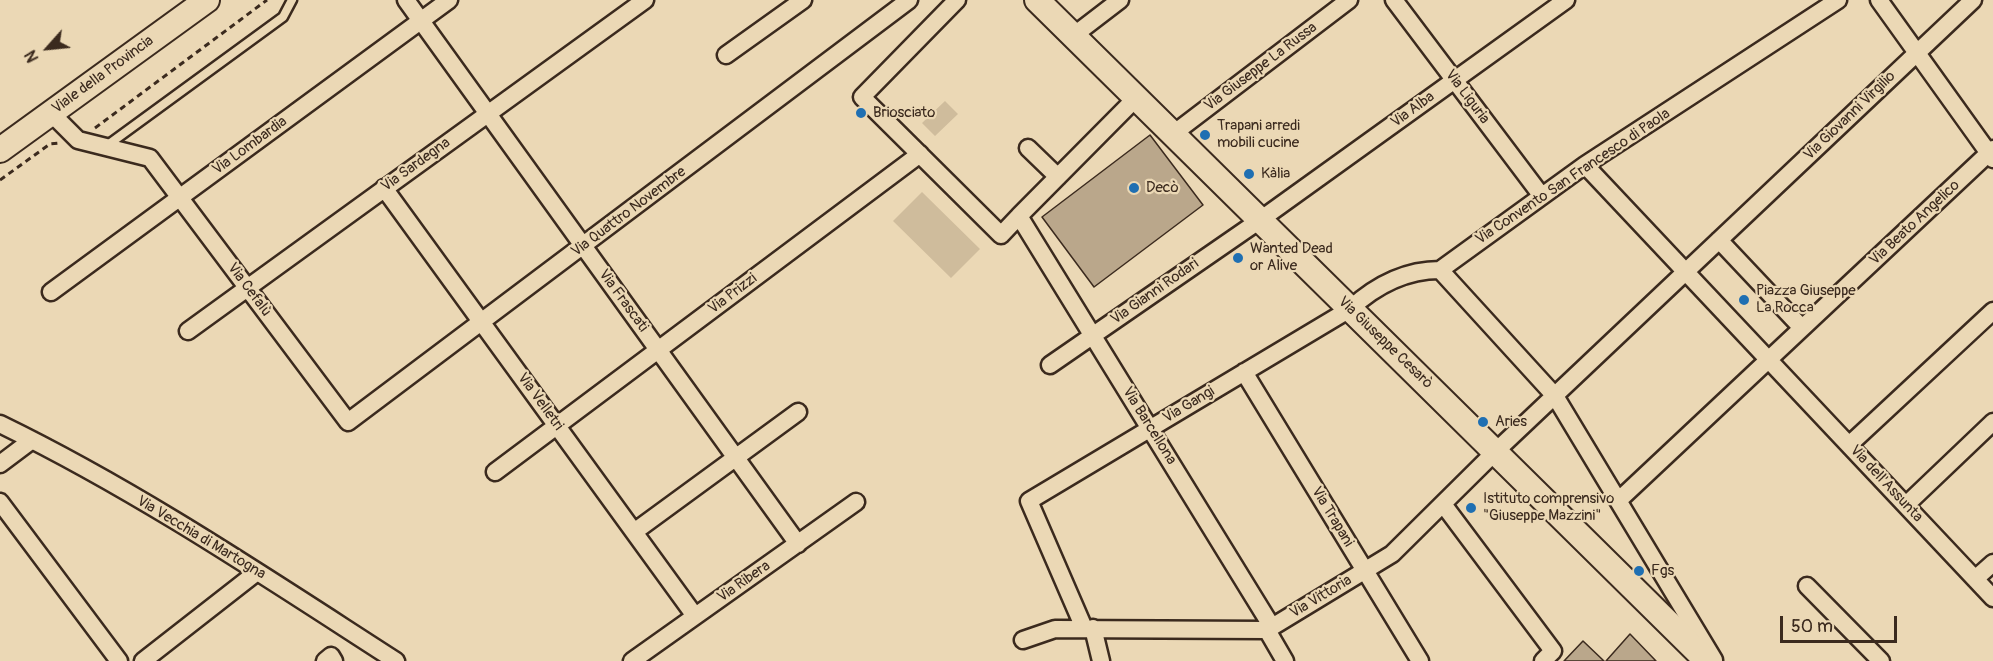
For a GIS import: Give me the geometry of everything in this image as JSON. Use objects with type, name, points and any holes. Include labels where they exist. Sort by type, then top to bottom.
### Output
[{"type":"street","name":"Viale della Provincia","points":[[0,150],[207,0]]},
{"type":"street","name":"Via Frascati","points":[[406,0],[798,544]]},
{"type":"street","name":"Via Lombardia","points":[[51,292],[449,0]]},
{"type":"street","name":"Via Sardegna","points":[[188,331],[645,0]]},
{"type":"street","points":[[726,55],[803,0]]},
{"type":"street","name":"Via Quattro Novembre","points":[[348,422],[909,0]]},
{"type":"street","points":[[957,0],[862,97],[883,117],[914,158],[1001,235],[1022,221],[1058,177],[1136,98]]},
{"type":"street","name":"Via Giuseppe Cesarò","points":[[1037,0],[1707,661]]},
{"type":"street","points":[[1073,36],[1120,0]]},
{"type":"street","name":"Via Giuseppe La Russa","points":[[1173,134],[1349,0]]},
{"type":"street","name":"Via Liguria","points":[[1394,0],[1541,195]]},
{"type":"street","name":"Via Alba","points":[[1260,220],[1566,0]]},
{"type":"street","name":"Via Convento San Francesco di Paola","points":[[1440,270],[1585,165],[1838,0]]},
{"type":"street","points":[[1879,0],[1992,154]]},
{"type":"street","name":"Via Giovanni Virgilio","points":[[1680,272],[1723,236],[1973,0]]},
{"type":"street","points":[[51,113],[78,140],[105,147]]},
{"type":"street","name":"Via Cefalù","points":[[105,147],[150,158],[348,422]]},
{"type":"street","points":[[1028,148],[1058,177]]},
{"type":"street","name":"Via Beato Angelico","points":[[1769,366],[1806,324],[1992,154]]},
{"type":"street","name":"Via Prizzi","points":[[495,472],[914,158]]},
{"type":"street","points":[[1555,396],[1680,272],[1585,165]]},
{"type":"street","name":"Via Velletri","points":[[384,188],[695,616]]},
{"type":"street","name":"Via Gianni Rodari","points":[[1050,365],[1260,220]]},
{"type":"street","name":"Via Barcellona","points":[[1022,221],[1150,428],[1269,628],[1285,661]]},
{"type":"street","points":[[1723,236],[1806,324]]},
{"type":"street","name":"Via Gangi","points":[[1089,628],[1029,501],[1350,309],[1370,291],[1418,270],[1440,270]]},
{"type":"street","points":[[1440,270],[1555,396],[1714,661]]},
{"type":"street","name":"Via dell'Assunta","points":[[1680,272],[1769,366],[1849,445],[1993,598]]},
{"type":"street","points":[[1849,445],[1993,311]]},
{"type":"street","points":[[1619,500],[1769,366]]},
{"type":"street","name":"Via Trapani","points":[[1244,372],[1420,661]]},
{"type":"street","name":"Via Vittoria","points":[[1269,628],[1392,554],[1555,396]]},
{"type":"street","points":[[634,532],[798,412]]},
{"type":"street","points":[[1906,505],[1993,422]]},
{"type":"street","name":"Via Vecchia di Martogna","points":[[0,424],[84,468],[257,572],[396,661]]},
{"type":"street","points":[[0,464],[32,440]]},
{"type":"street","points":[[0,502],[119,661]]},
{"type":"street","name":"Via Ribera","points":[[632,661],[856,502]]},
{"type":"street","points":[[1443,504],[1553,651],[1543,661]]},
{"type":"street","points":[[1975,579],[1993,563]]},
{"type":"street","points":[[143,661],[257,572]]},
{"type":"street","points":[[1807,586],[1881,661]]},
{"type":"street","points":[[1023,640],[1055,628],[1269,628]]},
{"type":"street","points":[[1089,628],[1101,661]]},
{"type":"street","points":[[325,661],[331,657],[334,661]]},
{"type":"lane","points":[[105,147],[283,17],[292,0]]},
{"type":"path","points":[[0,180],[50,144],[78,140],[267,0]]},
{"type":"shaded area","points":[[945,101],[958,114],[935,136],[922,123]]},
{"type":"shaded area","points":[[922,192],[980,249],[951,278],[893,221]]},
{"type":"building","points":[[1150,135],[1203,205],[1094,287],[1042,217]]},
{"type":"building","points":[[1630,634],[1656,661],[1606,661]]},
{"type":"building","points":[[1583,641],[1604,661],[1564,661]]},
{"type":"place","name":"Briosciato","points":[[861,113]]},
{"type":"place","name":"Trapani arredi mobili cucine","points":[[1205,135]]},
{"type":"place","name":"Kàlia","points":[[1249,174]]},
{"type":"place","name":"Decò","points":[[1134,188]]},
{"type":"place","name":"Wanted Dead or Alive","points":[[1238,258]]},
{"type":"place","name":"Piazza Giuseppe La Rocca","points":[[1744,300]]},
{"type":"place","name":"Aries","points":[[1483,422]]},
{"type":"place","name":"Istituto comprensivo \"Giuseppe Mazzini\"","points":[[1471,508]]},
{"type":"place","name":"Fgs","points":[[1639,571]]}]
